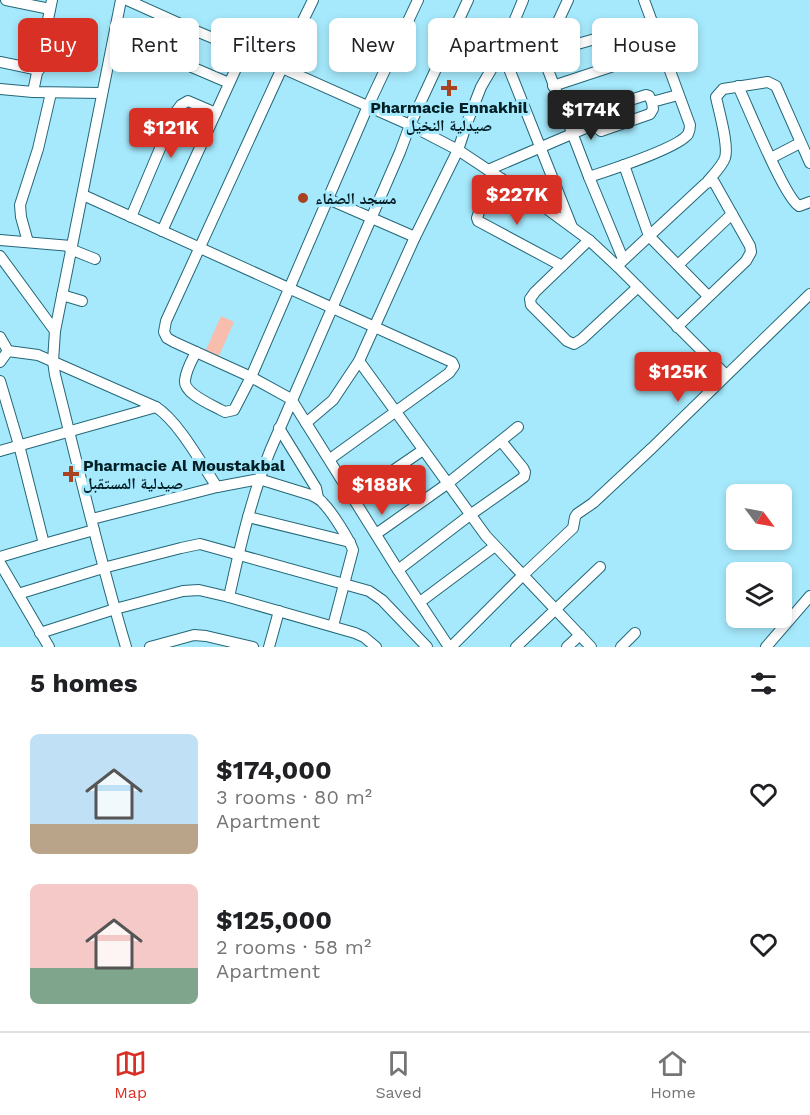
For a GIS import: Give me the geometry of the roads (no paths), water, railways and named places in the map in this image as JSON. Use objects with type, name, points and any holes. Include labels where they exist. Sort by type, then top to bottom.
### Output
[{"type":"street","points":[[6,0],[51,5]]},
{"type":"street","points":[[121,0],[55,331],[53,361],[103,568],[126,647]]},
{"type":"street","points":[[127,0],[211,38]]},
{"type":"street","points":[[304,18],[313,0]]},
{"type":"street","points":[[196,351],[185,379],[186,388],[225,412],[234,410],[290,289],[368,106],[418,0]]},
{"type":"street","points":[[229,597],[259,479],[279,428],[410,125],[468,0]]},
{"type":"street","points":[[516,18],[523,0]]},
{"type":"street","points":[[559,18],[568,0]]},
{"type":"street","points":[[644,0],[649,18]]},
{"type":"street","points":[[0,62],[18,66]]},
{"type":"street","points":[[199,70],[229,83]]},
{"type":"street","points":[[33,92],[38,72]]},
{"type":"street","points":[[162,231],[234,72]]},
{"type":"street","points":[[280,72],[163,330],[167,338],[251,377],[291,399],[398,570],[450,647],[573,528],[577,514],[593,503],[638,462],[810,294]]},
{"type":"street","points":[[291,72],[410,125],[458,150],[620,262]]},
{"type":"street","points":[[306,423],[333,400],[359,361],[458,150],[481,87],[490,72]]},
{"type":"street","points":[[510,72],[572,227]]},
{"type":"street","points":[[548,72],[620,262],[638,287],[726,375]]},
{"type":"street","points":[[553,86],[595,72]]},
{"type":"street","points":[[589,177],[663,150],[688,135],[690,125],[670,72]]},
{"type":"street","points":[[620,262],[708,181],[722,164],[725,154],[716,97],[723,88],[765,82],[776,86],[810,163]]},
{"type":"street","points":[[738,86],[771,158],[795,202],[802,206],[810,202]]},
{"type":"street","points":[[0,89],[51,93],[102,93]]},
{"type":"street","points":[[28,242],[20,205],[38,149],[51,93]]},
{"type":"street","points":[[646,95],[652,102],[653,109],[650,114],[601,131],[596,124],[594,114],[602,109],[646,95]]},
{"type":"street","points":[[652,102],[678,95]]},
{"type":"street","points":[[131,217],[175,113],[181,105],[188,101],[216,113]]},
{"type":"street","points":[[488,170],[596,124]]},
{"type":"street","points":[[771,158],[800,143]]},
{"type":"street","points":[[624,165],[649,236],[708,296]]},
{"type":"street","points":[[502,179],[479,212],[478,221],[562,266]]},
{"type":"street","points":[[677,327],[750,255],[750,246],[717,185],[708,181]]},
{"type":"street","points":[[83,195],[452,362],[454,366],[449,372],[330,459]]},
{"type":"street","points":[[328,200],[416,237]]},
{"type":"street","points":[[678,266],[732,214]]},
{"type":"street","points":[[0,240],[71,247],[95,259]]},
{"type":"street","points":[[589,240],[531,296],[530,301],[531,305],[570,343],[577,343],[582,339],[638,287]]},
{"type":"street","points":[[0,256],[55,331]]},
{"type":"street","points":[[62,295],[82,301]]},
{"type":"street","points":[[0,337],[8,351]]},
{"type":"street","points":[[8,351],[38,355],[156,406],[170,417],[217,486]]},
{"type":"street","points":[[0,362],[8,351]]},
{"type":"street","points":[[359,361],[447,484],[495,546],[591,647]]},
{"type":"street","points":[[0,381],[44,544]]},
{"type":"street","points":[[0,451],[156,406]]},
{"type":"street","points":[[376,534],[447,484],[518,427]]},
{"type":"street","points":[[279,428],[314,485],[318,498]]},
{"type":"street","points":[[398,570],[525,475],[523,468],[501,441]]},
{"type":"street","points":[[353,498],[423,450]]},
{"type":"street","points":[[0,557],[217,486],[259,479],[318,498],[350,543],[352,554],[333,626]]},
{"type":"street","points":[[248,517],[350,543]]},
{"type":"street","points":[[18,594],[103,568],[195,545],[205,545],[369,591],[382,600],[427,647]]},
{"type":"street","points":[[420,602],[495,546]]},
{"type":"street","points":[[0,563],[49,647]]},
{"type":"street","points":[[516,647],[600,567]]},
{"type":"street","points":[[40,633],[115,609],[199,590],[333,626],[364,637],[376,647]]},
{"type":"street","points":[[766,647],[810,596]]},
{"type":"street","points":[[269,647],[279,611]]},
{"type":"street","points":[[621,647],[635,633]]},
{"type":"street","points":[[150,647],[194,635],[253,647]]},
{"type":"street","points":[[567,647],[580,635]]},
{"type":"place","name":"Pharmacie Ennakhil صيدلية النخيل","points":[[449,88]]},
{"type":"place","name":"مسجد الصفاء","points":[[303,198]]},
{"type":"place","name":"Pharmacie Al Moustakbal صيدلية المستقبل","points":[[71,474]]}]
